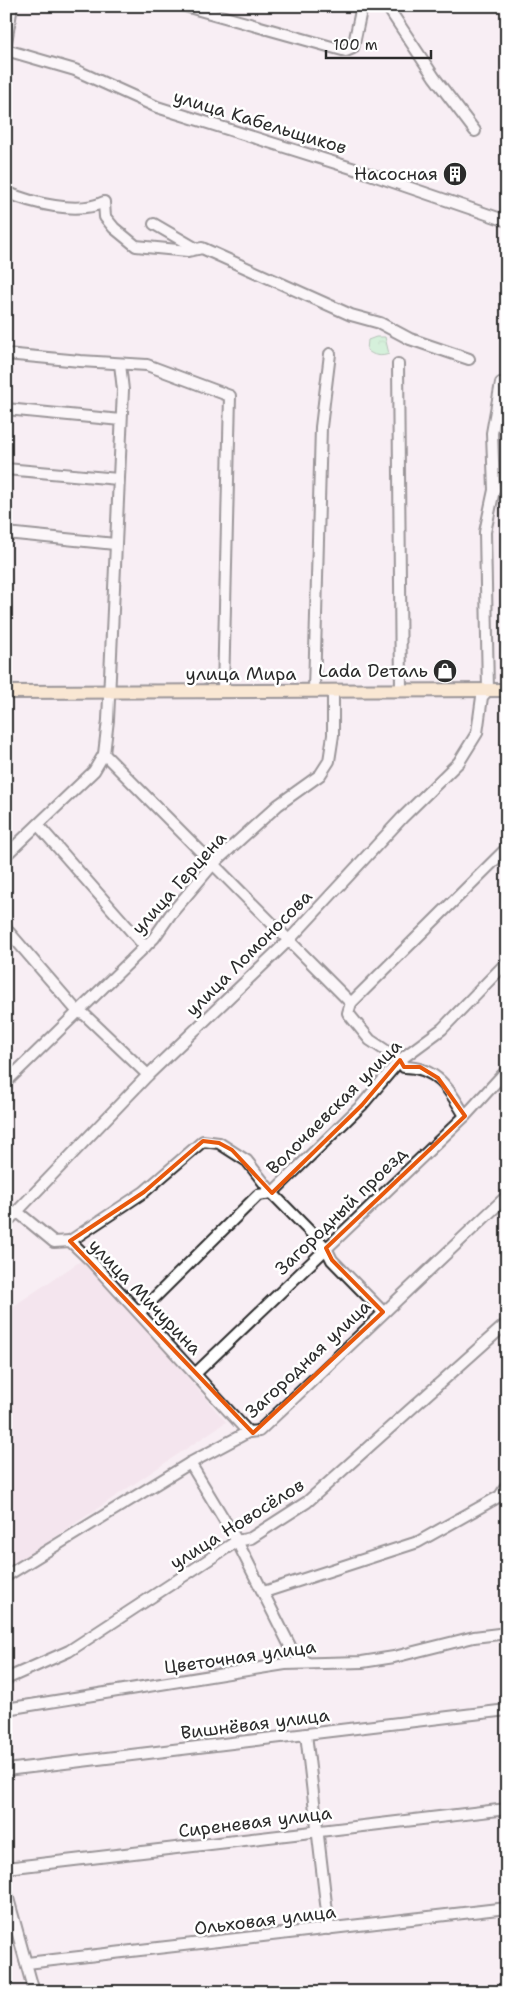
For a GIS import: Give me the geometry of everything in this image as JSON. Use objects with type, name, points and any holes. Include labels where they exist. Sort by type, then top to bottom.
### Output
[{"type":"main road","name":"улица Мира","points":[[6,692],[507,690]]},
{"type":"street","points":[[6,43],[12,6]]},
{"type":"street","points":[[185,6],[346,51],[353,48],[362,6]]},
{"type":"street","points":[[387,6],[434,77],[475,130]]},
{"type":"street","name":"улица Кабельщиков","points":[[6,50],[75,70],[157,107],[358,170],[507,221]]},
{"type":"street","points":[[6,192],[27,201],[63,206],[96,206],[104,202],[105,217],[114,228],[136,246],[188,251],[202,248],[351,315],[380,323],[410,339],[469,359]]},
{"type":"street","points":[[154,224],[197,249]]},
{"type":"street","points":[[6,354],[120,364],[147,364],[230,396],[223,691]]},
{"type":"street","points":[[314,691],[321,427],[330,354]]},
{"type":"street","points":[[6,855],[94,771],[104,754],[109,692],[122,420],[123,390],[120,364]]},
{"type":"street","points":[[398,364],[401,690]]},
{"type":"street","points":[[488,690],[485,532],[494,490],[492,433],[501,383]]},
{"type":"street","points":[[6,409],[122,420]]},
{"type":"street","points":[[6,469],[118,480]]},
{"type":"street","points":[[6,533],[115,544]]},
{"type":"street","name":"улица Ломоносова","points":[[6,1223],[10,1210],[148,1074],[290,939],[402,818],[459,762],[477,733],[482,697],[488,690]]},
{"type":"street","name":"улица Герцена","points":[[7,1078],[145,947],[214,863],[278,805],[320,776],[329,761],[333,735],[333,691]]},
{"type":"street","points":[[104,754],[290,939],[351,1003]]},
{"type":"street","points":[[38,825],[145,947]]},
{"type":"street","points":[[465,1116],[455,1098],[438,1078],[420,1067],[404,1067],[400,1060],[370,1040],[348,1013],[351,1003],[507,848]]},
{"type":"street","points":[[8,931],[78,1012],[85,1015],[148,1074]]},
{"type":"street","name":"Волочаевская улица","points":[[140,1312],[258,1195],[272,1193],[362,1106],[400,1060],[442,1029],[507,962]]},
{"type":"street","name":"Загородный проезд","points":[[196,1373],[465,1116],[507,1070]]},
{"type":"street","points":[[70,1241],[144,1192],[202,1141],[219,1142],[247,1161],[272,1193],[326,1248],[332,1260],[383,1312]]},
{"type":"street","name":"Загородная улица","points":[[6,1576],[190,1463],[248,1432],[252,1433],[259,1430],[507,1196]]},
{"type":"street","name":"улица Мичурина","points":[[10,1210],[20,1214],[54,1242],[70,1241],[140,1312],[248,1432]]},
{"type":"street","name":"улица Новосёлов","points":[[6,1679],[69,1651],[237,1541],[251,1538],[307,1502],[507,1323]]},
{"type":"street","points":[[190,1463],[237,1541],[293,1652],[306,1662]]},
{"type":"street","points":[[264,1592],[418,1542],[500,1496],[507,1485]]},
{"type":"street","name":"Цветочная улица","points":[[6,1709],[285,1664],[362,1662],[394,1657],[474,1636],[507,1633]]},
{"type":"street","points":[[285,1664],[293,1652]]},
{"type":"street","name":"Вишнёвая улица","points":[[6,1770],[507,1710]]},
{"type":"street","points":[[306,1734],[329,1929]]},
{"type":"street","name":"Сиреневая улица","points":[[6,1868],[507,1809]]},
{"type":"street","points":[[6,1891],[34,1992]]},
{"type":"street","name":"Ольховая улица","points":[[27,1963],[507,1908]]},
{"type":"highlighted area","points":[[400,1060],[404,1067],[420,1067],[438,1078],[465,1116],[326,1248],[332,1260],[383,1312],[253,1433],[70,1241],[144,1192],[203,1141],[219,1143],[232,1150],[272,1193],[362,1105]]},
{"type":"shaded area","points":[[85,1258],[226,1422],[6,1570],[6,1311]]},
{"type":"green space","points":[[376,337],[385,337],[389,354],[377,355],[367,350],[368,340]]},
{"type":"place","name":"Насосная","points":[[455,174]]},
{"type":"place","name":"Lada Dеталь","points":[[445,671]]}]
